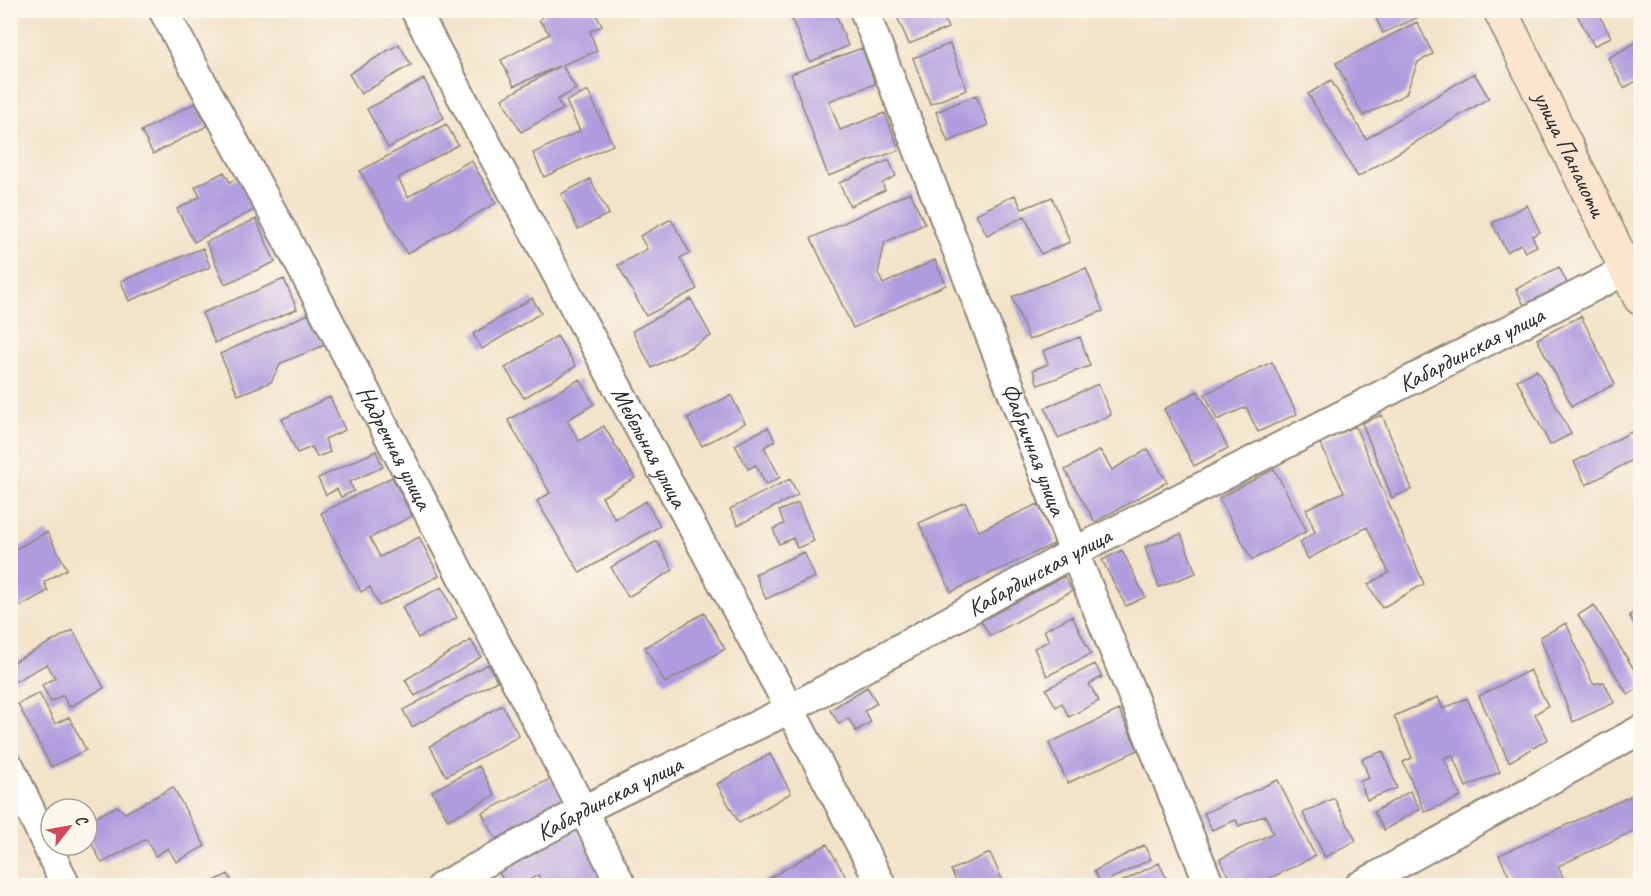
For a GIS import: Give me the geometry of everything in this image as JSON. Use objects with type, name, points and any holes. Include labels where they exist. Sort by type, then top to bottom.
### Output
[{"type":"street","name":"Надречная улица","points":[[163,10],[283,232],[622,885]]},
{"type":"street","name":"Мебельная улица","points":[[415,10],[882,885]]},
{"type":"street","name":"Фабричная улица","points":[[864,10],[1074,552],[1210,885]]},
{"type":"street","name":"улица Панаиоти","points":[[1500,10],[1636,277]]},
{"type":"street","name":"Кабардинская улица","points":[[442,885],[583,810],[790,709],[1074,552],[1636,277]]},
{"type":"street","points":[[1359,885],[1641,730]]},
{"type":"street","points":[[10,767],[66,885]]},
{"type":"building","points":[[465,10],[484,10],[469,18]]},
{"type":"building","points":[[549,10],[594,10],[602,26],[590,31],[597,51],[562,65],[576,89],[557,100],[563,109],[521,132],[502,99],[559,66],[514,86],[501,60],[550,34],[539,20]]},
{"type":"building","points":[[816,10],[834,10],[848,46],[810,62],[792,20]]},
{"type":"building","points":[[904,10],[941,10],[948,28],[909,44],[896,14]]},
{"type":"building","points":[[1375,10],[1434,10],[1383,33],[1373,12]]},
{"type":"building","points":[[1580,10],[1607,10],[1599,15],[1611,37],[1594,46],[1576,13]]},
{"type":"building","points":[[1417,22],[1433,54],[1418,62],[1406,94],[1363,116],[1336,63]]},
{"type":"building","points":[[1640,40],[1640,79],[1624,88],[1608,58]]},
{"type":"building","points":[[399,44],[411,65],[361,94],[349,74]]},
{"type":"building","points":[[950,44],[967,90],[930,104],[913,58]]},
{"type":"building","points":[[862,48],[875,84],[829,101],[840,130],[885,113],[899,150],[828,176],[791,74]]},
{"type":"building","points":[[1474,73],[1489,98],[1358,177],[1308,94],[1331,80],[1366,139]]},
{"type":"building","points":[[424,79],[444,118],[388,148],[367,109]]},
{"type":"building","points":[[588,91],[613,145],[544,177],[533,153],[580,131],[566,101]]},
{"type":"building","points":[[976,95],[988,125],[948,142],[936,112]]},
{"type":"building","points":[[195,103],[207,126],[153,154],[141,131]]},
{"type":"building","points":[[446,124],[458,145],[398,178],[408,197],[471,160],[496,203],[407,254],[360,171]]},
{"type":"building","points":[[889,160],[896,176],[882,183],[885,190],[850,206],[839,183]]},
{"type":"building","points":[[224,172],[230,182],[240,177],[256,209],[194,242],[177,209],[200,197],[195,187]]},
{"type":"building","points":[[590,179],[609,214],[578,229],[561,194]]},
{"type":"building","points":[[910,192],[925,224],[885,242],[878,273],[883,284],[935,260],[946,285],[853,328],[811,238]]},
{"type":"building","points":[[1015,195],[1022,209],[1052,197],[1070,242],[1041,254],[1025,216],[987,235],[976,214]]},
{"type":"building","points":[[1527,205],[1540,232],[1532,236],[1537,246],[1525,252],[1521,244],[1507,252],[1492,223]]},
{"type":"building","points":[[256,219],[275,262],[225,284],[206,242]]},
{"type":"building","points":[[671,219],[690,253],[680,258],[697,289],[646,316],[618,265],[647,249],[640,236]]},
{"type":"building","points":[[203,248],[210,267],[129,301],[121,281]]},
{"type":"building","points":[[1559,267],[1567,283],[1524,305],[1516,289]]},
{"type":"building","points":[[1086,268],[1103,311],[1029,340],[1012,297]]},
{"type":"building","points":[[284,279],[297,309],[215,343],[202,313]]},
{"type":"building","points":[[532,298],[541,313],[482,349],[473,334]]},
{"type":"building","points":[[691,299],[711,336],[652,368],[632,331]]},
{"type":"building","points":[[308,314],[325,345],[281,363],[271,382],[238,395],[220,354]]},
{"type":"building","points":[[1581,316],[1615,384],[1572,406],[1537,339]]},
{"type":"building","points":[[557,336],[576,366],[524,398],[505,368]]},
{"type":"building","points":[[1080,337],[1090,366],[1038,385],[1033,370],[1048,364],[1043,351]]},
{"type":"building","points":[[1272,362],[1297,414],[1258,432],[1246,407],[1217,420],[1205,394]]},
{"type":"building","points":[[1537,370],[1571,434],[1550,445],[1517,380]]},
{"type":"building","points":[[580,379],[594,404],[567,420],[579,441],[604,426],[635,478],[602,497],[615,519],[646,501],[660,526],[580,573],[537,501],[550,493],[508,420]]},
{"type":"building","points":[[1098,384],[1111,415],[1058,438],[1045,408]]},
{"type":"building","points":[[1198,391],[1228,448],[1194,466],[1164,409]]},
{"type":"building","points":[[731,395],[745,423],[702,446],[687,418]]},
{"type":"building","points":[[330,397],[345,430],[325,439],[330,452],[317,457],[312,447],[297,453],[282,419]]},
{"type":"building","points":[[1382,415],[1412,489],[1392,498],[1362,423]]},
{"type":"building","points":[[1355,426],[1424,584],[1382,608],[1368,584],[1389,573],[1367,527],[1308,559],[1300,542],[1315,532],[1306,509],[1344,492],[1320,443]]},
{"type":"building","points":[[768,427],[775,441],[764,447],[780,477],[766,485],[756,465],[748,469],[735,445]]},
{"type":"building","points":[[1631,432],[1640,449],[1640,456],[1586,485],[1574,462]]},
{"type":"building","points":[[1148,449],[1167,482],[1095,522],[1065,470],[1100,450],[1112,470]]},
{"type":"building","points":[[376,451],[383,467],[349,482],[354,491],[341,497],[337,489],[326,495],[318,478]]},
{"type":"building","points":[[1274,469],[1307,531],[1252,560],[1219,498]]},
{"type":"building","points":[[392,477],[412,516],[370,538],[380,557],[419,537],[439,576],[379,606],[370,587],[361,592],[321,513]]},
{"type":"building","points":[[790,479],[798,495],[738,525],[730,509]]},
{"type":"building","points":[[965,502],[979,531],[1038,504],[1056,543],[951,592],[919,523]]},
{"type":"building","points":[[798,503],[814,541],[797,548],[793,538],[779,544],[773,529],[784,524],[779,511]]},
{"type":"building","points":[[47,532],[67,569],[44,582],[48,591],[15,609],[10,601],[10,552]]},
{"type":"building","points":[[1181,534],[1196,573],[1159,587],[1145,547]]},
{"type":"building","points":[[657,541],[673,570],[628,597],[611,567]]},
{"type":"building","points":[[1122,550],[1145,597],[1126,606],[1102,560]]},
{"type":"building","points":[[804,552],[815,577],[766,599],[755,574]]},
{"type":"building","points":[[1064,576],[1072,591],[990,636],[981,621]]},
{"type":"building","points":[[442,587],[457,618],[418,638],[402,607]]},
{"type":"building","points":[[1594,605],[1640,679],[1640,687],[1628,695],[1578,615]]},
{"type":"building","points":[[1640,609],[1640,636],[1629,615]]},
{"type":"building","points":[[704,613],[725,649],[665,683],[645,647]]},
{"type":"building","points":[[1072,616],[1091,654],[1047,676],[1034,648],[1049,641],[1044,630]]},
{"type":"building","points":[[1566,623],[1593,684],[1604,682],[1614,703],[1573,722],[1540,637]]},
{"type":"building","points":[[73,630],[104,688],[69,707],[63,695],[51,702],[42,685],[55,678],[47,664],[16,681],[10,672],[10,664]]},
{"type":"building","points":[[471,640],[481,657],[415,696],[405,680]]},
{"type":"building","points":[[488,664],[497,681],[412,727],[403,710]]},
{"type":"building","points":[[1095,664],[1102,677],[1089,684],[1099,701],[1069,717],[1062,703],[1056,707],[1046,689]]},
{"type":"building","points":[[1530,670],[1548,706],[1535,714],[1548,739],[1509,762],[1479,696]]},
{"type":"building","points":[[867,687],[877,703],[864,711],[871,722],[856,731],[848,718],[839,724],[830,710]]},
{"type":"building","points":[[39,693],[55,724],[69,717],[86,750],[51,767],[18,704]]},
{"type":"building","points":[[1438,697],[1443,709],[1467,698],[1500,772],[1466,787],[1452,755],[1444,758],[1461,797],[1425,812],[1403,762],[1412,758],[1394,716]]},
{"type":"building","points":[[502,705],[519,736],[446,776],[430,746]]},
{"type":"building","points":[[1119,710],[1138,750],[1068,783],[1049,743]]},
{"type":"building","points":[[1383,751],[1397,788],[1367,800],[1360,781],[1369,778],[1362,759]]},
{"type":"building","points":[[770,754],[791,793],[739,823],[717,784]]},
{"type":"building","points":[[479,766],[495,795],[448,820],[432,791]]},
{"type":"building","points":[[552,778],[565,804],[496,839],[482,813]]},
{"type":"building","points":[[1278,780],[1315,856],[1254,886],[1233,886],[1220,859],[1273,833],[1265,815],[1239,826],[1236,820],[1212,830],[1204,813]]},
{"type":"building","points":[[173,787],[205,846],[176,862],[168,848],[155,856],[146,839],[102,863],[99,857],[99,816],[117,806],[125,813]]},
{"type":"building","points":[[1410,791],[1420,809],[1384,830],[1374,812]]},
{"type":"building","points":[[1640,792],[1640,828],[1558,866],[1567,886],[1514,886],[1499,855]]},
{"type":"building","points":[[1334,798],[1356,841],[1325,857],[1303,813]]},
{"type":"building","points":[[577,828],[604,877],[588,886],[577,886],[573,878],[559,886],[543,886],[538,875],[519,886],[506,886],[498,871]]},
{"type":"building","points":[[827,844],[847,879],[836,886],[765,886],[763,882]]},
{"type":"building","points":[[1144,845],[1151,859],[1101,884],[1094,871]]},
{"type":"building","points":[[990,853],[1005,886],[958,886],[951,870]]},
{"type":"building","points":[[1159,863],[1170,886],[1113,886]]},
{"type":"building","points":[[228,874],[234,886],[205,886]]}]
